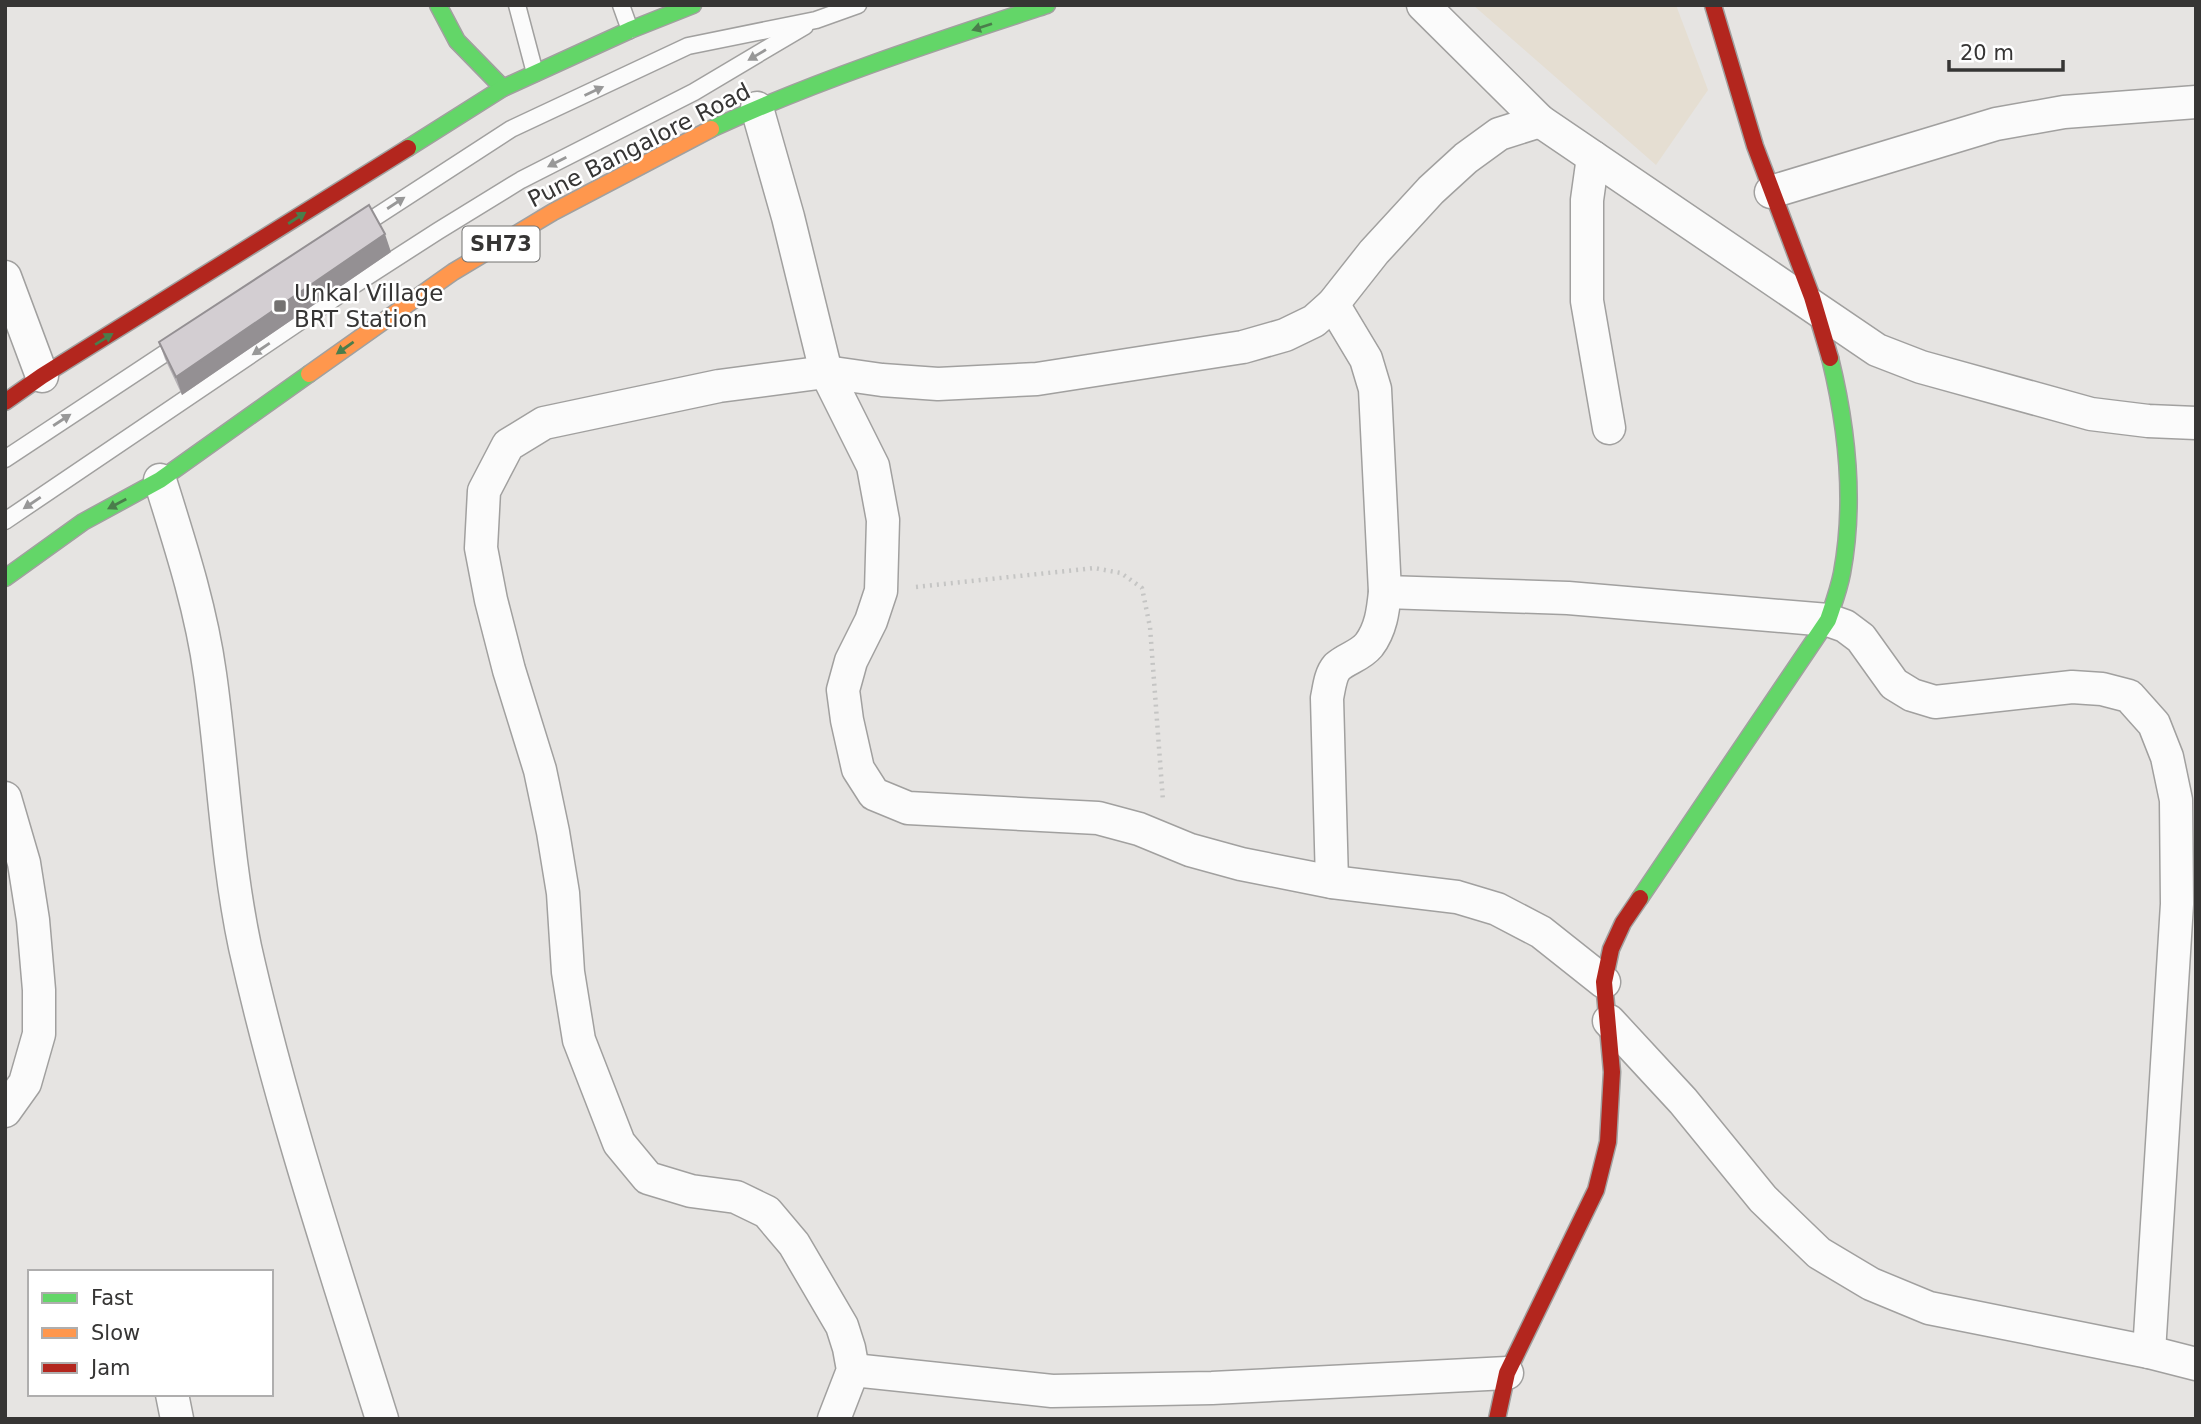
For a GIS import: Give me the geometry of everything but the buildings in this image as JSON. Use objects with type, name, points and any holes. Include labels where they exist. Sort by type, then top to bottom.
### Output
[{"type":"main road","points":[[438,5],[443,19],[463,50],[503,88]]},
{"type":"main road","points":[[5,402],[503,88],[630,30],[693,5]]},
{"type":"main road","name":"Pune Bangalore Road","points":[[5,578],[83,522],[160,480],[453,272],[553,212],[688,140],[757,108],[1047,5]]},
{"type":"main road","points":[[1497,1419],[1507,1373],[1595,1190],[1608,1142],[1612,1072],[1604,982],[1611,949],[1623,923],[1828,620],[1843,571],[1847,515],[1845,456],[1836,379],[1817,310],[1771,192],[1729,67],[1713,5]]},
{"type":"street","points":[[1423,5],[1540,121],[1877,350],[1922,367],[2091,414],[2148,421],[2196,423]]},
{"type":"street","points":[[1771,192],[1996,124],[2064,112],[2196,102]]},
{"type":"street","points":[[757,108],[788,218],[826,372],[873,466],[883,520],[881,591],[871,621],[851,661],[843,690],[858,769],[874,794],[908,808],[1098,818],[1139,829],[1190,850],[1241,864],[1332,882],[1457,897],[1497,909],[1541,932],[1604,982]]},
{"type":"street","points":[[834,1419],[853,1370],[849,1348],[842,1326],[794,1244],[767,1212],[736,1197],[691,1191],[648,1178],[620,1143],[579,1041],[568,972],[563,893],[553,832],[540,771],[491,600],[481,548],[484,491],[508,445],[544,423],[719,386],[826,372],[938,384],[1037,379],[1243,347],[1314,321],[1333,304],[1374,252],[1431,190],[1466,158],[1499,134],[1540,121]]},
{"type":"street","points":[[1593,157],[1587,200],[1587,301],[1608,428]]},
{"type":"street","points":[[5,277],[43,376]]},
{"type":"street","points":[[1332,882],[1327,698],[1331,677],[1337,667],[1355,658],[1369,645],[1381,623],[1385,592],[1375,389],[1366,359],[1333,304]]},
{"type":"street","points":[[160,480],[191,579],[210,672],[232,863],[245,946],[289,1118],[382,1419]]},
{"type":"street","points":[[1385,592],[1568,598],[1828,620],[1845,626],[1861,638],[1894,684],[1912,695],[1935,702],[2072,687],[2102,689],[2129,696],[2154,724],[2167,757],[2175,800],[2177,904],[2150,1352]]},
{"type":"street","points":[[5,798],[24,863],[33,919],[39,990],[39,1034],[25,1083],[5,1111]]},
{"type":"street","points":[[1609,1021],[1683,1101],[1763,1199],[1819,1252],[1860,1278],[1929,1308],[2150,1352],[2196,1364]]},
{"type":"street","points":[[853,1370],[1052,1391],[1212,1388],[1507,1373]]},
{"type":"street","points":[[172,1396],[177,1419]]},
{"type":"lane","points":[[517,5],[535,73]]},
{"type":"lane","points":[[621,5],[630,30]]},
{"type":"lane","points":[[348,234],[511,130],[688,46],[816,20],[858,5]]},
{"type":"lane","points":[[5,521],[351,287],[474,209],[521,180],[694,92],[816,20]]},
{"type":"lane","points":[[5,459],[194,334]]},
{"type":"path","points":[[881,591],[1094,568],[1121,573],[1142,588],[1150,627],[1165,839]]},
{"type":"shaded area","points":[[1473,5],[1676,5],[1708,90],[1656,165]]},
{"type":"traffic: fast","points":[[438,5],[457,41],[503,88]]},
{"type":"traffic: fast","points":[[408,148],[503,88],[630,30],[693,5]]},
{"type":"traffic: fast","points":[[711,129],[835,78],[1047,5]]},
{"type":"traffic: fast","points":[[1640,898],[1828,620],[1842,573],[1848,520],[1845,438],[1830,358]]},
{"type":"traffic: fast","points":[[5,578],[83,522],[160,480],[309,374]]},
{"type":"traffic: slow","points":[[309,374],[453,272],[553,212],[711,129]]},
{"type":"traffic: jam","points":[[1713,5],[1755,146],[1812,297],[1830,358]]},
{"type":"traffic: jam","points":[[5,402],[42,376],[408,148]]},
{"type":"traffic: jam","points":[[1497,1419],[1507,1373],[1596,1190],[1608,1142],[1612,1072],[1604,982],[1611,949],[1623,923],[1640,898]]},
{"type":"place","name":"Unkal Village BRT Station","points":[[280,306]]}]
